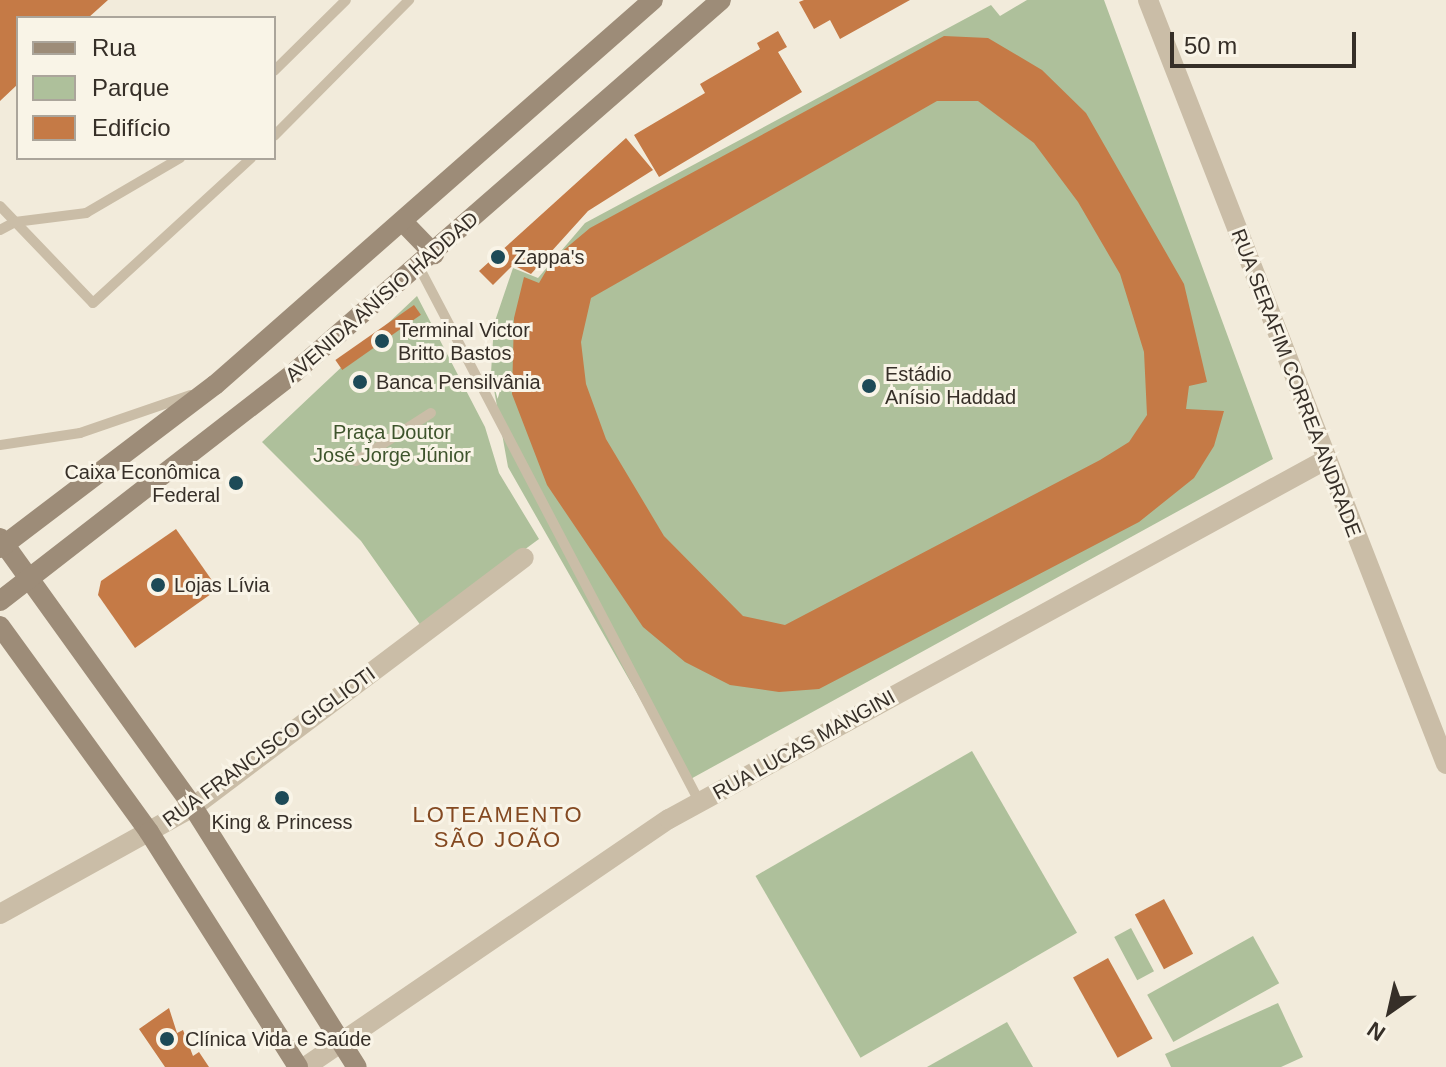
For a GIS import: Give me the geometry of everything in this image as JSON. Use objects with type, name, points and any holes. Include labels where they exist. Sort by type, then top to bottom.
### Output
[{"type":"main road","name":"AVENIDA ANÍSIO HADDAD","points":[[2,543],[215,385],[405,224],[653,0]]},
{"type":"main road","name":"AVENIDA ANÍSIO HADDAD","points":[[0,601],[251,408],[426,261],[721,0]]},
{"type":"main road","points":[[405,224],[426,261]]},
{"type":"main road","points":[[2,543],[31,578],[193,807],[357,1067]]},
{"type":"main road","points":[[0,626],[149,832],[298,1067]]},
{"type":"street","name":"RUA SERAFIM CORREA ANDRADE","points":[[1148,0],[1446,764]]},
{"type":"street","name":"RUA LUCAS MANGINI","points":[[305,1067],[700,803],[1325,460]]},
{"type":"street","name":"RUA FRANCISCO GIGLIOTI","points":[[0,914],[193,807],[524,558]]},
{"type":"lane","points":[[276,69],[346,0]]},
{"type":"lane","points":[[276,134],[409,0]]},
{"type":"lane","points":[[0,230],[15,222],[86,213],[177,160]]},
{"type":"lane","points":[[0,206],[93,303],[249,160]]},
{"type":"lane","points":[[426,261],[700,803]]},
{"type":"lane","points":[[0,445],[80,433],[215,385]]},
{"type":"lane","points":[[356,461],[431,413]]},
{"type":"green space","name":"Estádio Anísio Haddad","points":[[1027,0],[1104,0],[1273,459],[687,781],[508,467],[491,373],[494,324],[513,268],[538,278],[585,223],[991,5],[1000,16]]},
{"type":"green space","name":"Praça Doutor José Jorge Júnior","points":[[417,296],[485,427],[499,473],[539,539],[421,626],[361,541],[262,442]]},
{"type":"green space","points":[[972,751],[1077,933],[860,1058],[755,876]]},
{"type":"green space","points":[[1131,928],[1154,971],[1137,980],[1114,937]]},
{"type":"green space","points":[[1253,936],[1279,983],[1173,1042],[1147,995]]},
{"type":"green space","points":[[1278,1003],[1303,1057],[1281,1067],[1171,1067],[1165,1054]]},
{"type":"green space","points":[[1007,1022],[1033,1067],[927,1067]]},
{"type":"building","points":[[0,0],[108,0],[90,16],[16,16],[16,86],[0,101]]},
{"type":"building","points":[[910,0],[840,39],[830,20],[814,29],[799,2]]},
{"type":"building","points":[[778,31],[787,47],[778,52],[802,92],[659,177],[634,135],[705,93],[700,84],[760,49],[757,43]]},
{"type":"building","points":[[944,36],[988,38],[1042,70],[1086,113],[1184,284],[1207,382],[1189,386],[1186,409],[1224,411],[1214,446],[1194,478],[1139,522],[819,689],[779,692],[730,685],[685,662],[643,627],[547,485],[512,394],[514,318],[524,277],[539,283],[553,259],[590,228]],"holes":[[[937,101],[978,101],[1034,143],[1078,202],[1120,274],[1144,352],[1147,415],[1129,442],[1100,460],[785,625],[743,616],[664,536],[606,439],[586,384],[581,342],[591,298]]]},
{"type":"building","points":[[626,138],[653,170],[588,211],[531,274],[513,265],[493,285],[479,271]]},
{"type":"building","points":[[414,305],[421,315],[342,370],[335,360]]},
{"type":"building","name":"Lojas Lívia","points":[[176,529],[218,589],[135,648],[98,595],[101,581]]},
{"type":"building","points":[[1164,899],[1193,954],[1164,969],[1135,914]]},
{"type":"building","points":[[1108,958],[1153,1038],[1118,1058],[1073,977]]},
{"type":"building","name":"Clínica Vida e Saúde","points":[[169,1008],[177,1033],[183,1030],[193,1056],[199,1052],[209,1067],[165,1067],[139,1029]]},
{"type":"place","name":"Zappa's","points":[[498,257]]},
{"type":"place","name":"Terminal Victor Britto Bastos","points":[[382,341]]},
{"type":"place","name":"Banca Pensilvânia","points":[[360,382]]},
{"type":"place","name":"Estádio Anísio Haddad","points":[[869,386]]},
{"type":"place","name":"Caixa Econômica Federal","points":[[236,483]]},
{"type":"place","name":"Lojas Lívia","points":[[158,585]]},
{"type":"place","name":"King & Princess","points":[[282,798]]},
{"type":"place","name":"Clínica Vida e Saúde","points":[[167,1039]]},
{"type":"district","name":"LOTEAMENTO SÃO JOÃO","points":[[498,826]]}]
